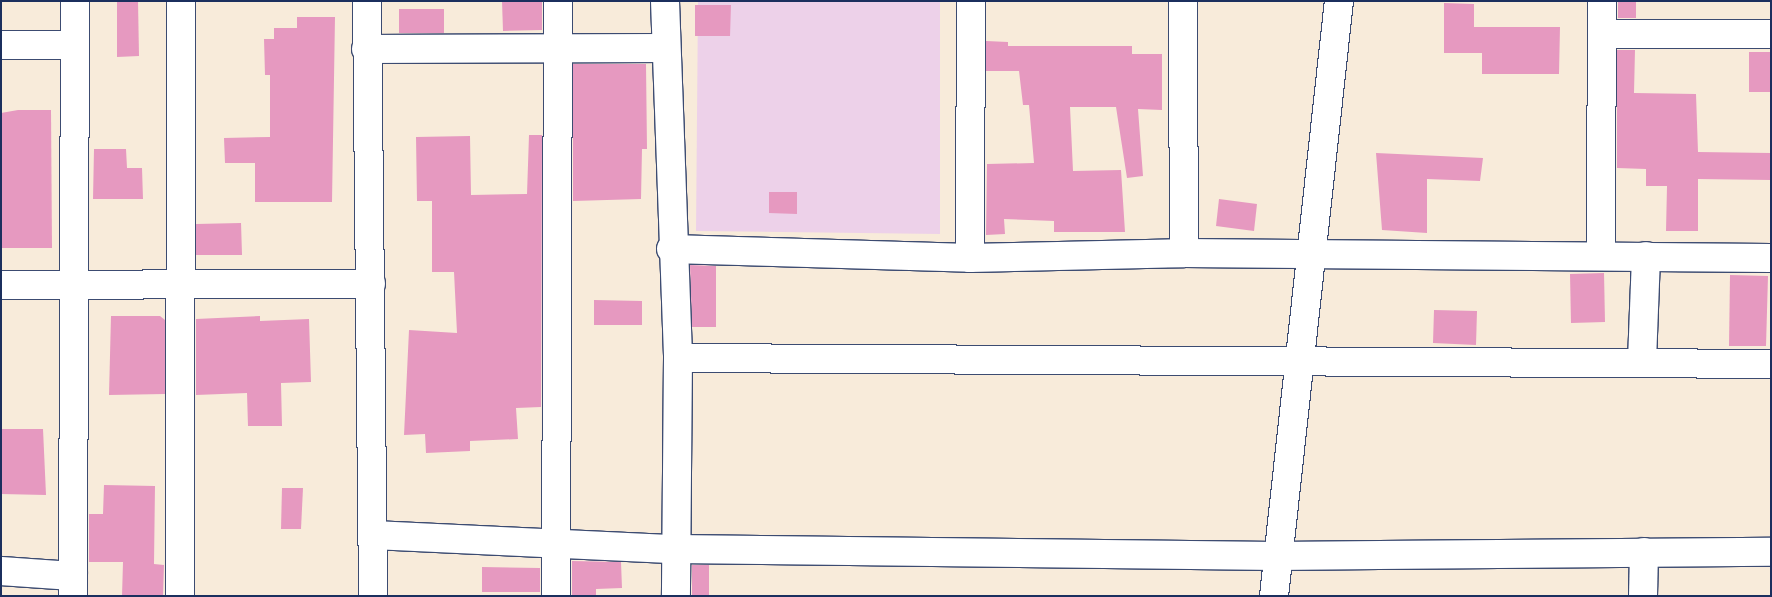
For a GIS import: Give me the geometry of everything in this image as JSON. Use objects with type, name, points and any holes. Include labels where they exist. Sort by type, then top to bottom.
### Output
[{"type":"street","points":[[1,571],[73,586],[75,1]]},
{"type":"street","points":[[180,596],[181,1]]},
{"type":"street","points":[[367,1],[373,596]]},
{"type":"street","points":[[556,596],[558,1]]},
{"type":"street","points":[[665,1],[671,249],[678,358],[676,596]]},
{"type":"street","points":[[970,258],[972,1]]},
{"type":"street","points":[[1183,1],[1184,253]]},
{"type":"street","points":[[1274,596],[1276,556],[1308,254],[1339,1]]},
{"type":"street","points":[[1601,256],[1602,1]]},
{"type":"street","points":[[1602,34],[1771,34]]},
{"type":"street","points":[[1,45],[74,45]]},
{"type":"street","points":[[366,49],[666,48]]},
{"type":"street","points":[[671,249],[970,258],[1184,253],[1771,258]]},
{"type":"street","points":[[1642,361],[1646,256]]},
{"type":"street","points":[[1,285],[74,284],[181,288],[371,284]]},
{"type":"street","points":[[678,358],[1297,358],[1771,364]]},
{"type":"street","points":[[373,535],[557,542],[675,549],[1276,556],[1771,552]]},
{"type":"street","points":[[1642,596],[1644,552]]},
{"type":"shaded area","points":[[698,1],[940,1],[940,234],[696,231]]},
{"type":"building","points":[[117,1],[138,1],[139,56],[117,57]]},
{"type":"building","points":[[502,1],[542,1],[542,30],[503,31]]},
{"type":"building","points":[[1618,1],[1636,1],[1636,18],[1618,18]]},
{"type":"building","points":[[1444,3],[1474,4],[1474,27],[1560,27],[1559,74],[1482,74],[1482,53],[1444,53]]},
{"type":"building","points":[[695,5],[731,5],[730,36],[695,36]]},
{"type":"building","points":[[399,9],[444,9],[444,33],[399,33]]},
{"type":"building","points":[[297,17],[335,17],[332,202],[255,202],[255,163],[225,163],[224,138],[270,137],[270,75],[265,75],[264,39],[274,39],[274,28],[297,28]]},
{"type":"building","points":[[986,41],[1008,42],[1008,46],[1132,46],[1132,54],[1162,54],[1162,110],[1138,109],[1143,176],[1127,178],[1116,107],[1070,107],[1073,171],[1121,170],[1125,232],[1054,232],[1054,221],[1004,219],[1005,234],[986,235],[987,164],[1034,163],[1029,105],[1023,105],[1019,71],[986,71]]},
{"type":"building","points":[[1617,50],[1635,50],[1634,93],[1696,94],[1698,152],[1771,153],[1771,180],[1698,179],[1698,231],[1666,231],[1667,186],[1646,186],[1646,169],[1617,168]]},
{"type":"building","points":[[1749,52],[1771,52],[1771,92],[1749,92]]},
{"type":"building","points":[[573,64],[646,64],[647,149],[642,149],[641,199],[573,201]]},
{"type":"building","points":[[18,110],[51,110],[52,248],[1,248],[1,113]]},
{"type":"building","points":[[529,135],[542,135],[541,407],[516,408],[518,439],[470,441],[470,451],[426,453],[425,434],[404,435],[409,330],[457,333],[454,272],[432,272],[432,201],[417,201],[416,137],[470,136],[471,195],[527,194]]},
{"type":"building","points":[[94,149],[126,149],[127,168],[142,168],[143,199],[93,199]]},
{"type":"building","points":[[1376,153],[1483,158],[1480,181],[1427,179],[1427,233],[1382,230]]},
{"type":"building","points":[[769,192],[797,192],[797,214],[769,213]]},
{"type":"building","points":[[1219,199],[1257,204],[1254,231],[1216,226]]},
{"type":"building","points":[[241,223],[242,255],[196,255],[196,224]]},
{"type":"building","points":[[690,265],[716,266],[716,327],[692,327]]},
{"type":"building","points":[[1604,273],[1605,322],[1571,323],[1570,274]]},
{"type":"building","points":[[1730,275],[1768,276],[1766,346],[1729,346]]},
{"type":"building","points":[[594,300],[642,301],[642,325],[594,325]]},
{"type":"building","points":[[1434,310],[1477,311],[1476,345],[1433,343]]},
{"type":"building","points":[[111,316],[160,316],[165,320],[165,394],[109,395]]},
{"type":"building","points":[[260,316],[260,321],[309,319],[311,382],[281,383],[282,426],[248,426],[247,393],[196,395],[196,319]]},
{"type":"building","points":[[1,429],[43,429],[46,495],[1,494]]},
{"type":"building","points":[[104,485],[155,486],[154,564],[164,565],[163,596],[122,596],[123,562],[89,562],[89,514],[103,514]]},
{"type":"building","points":[[282,488],[303,488],[301,529],[281,529]]},
{"type":"building","points":[[572,561],[621,562],[622,588],[596,589],[596,596],[572,596]]},
{"type":"building","points":[[692,565],[709,565],[709,596],[692,596]]},
{"type":"building","points":[[482,567],[540,568],[540,592],[482,592]]}]
